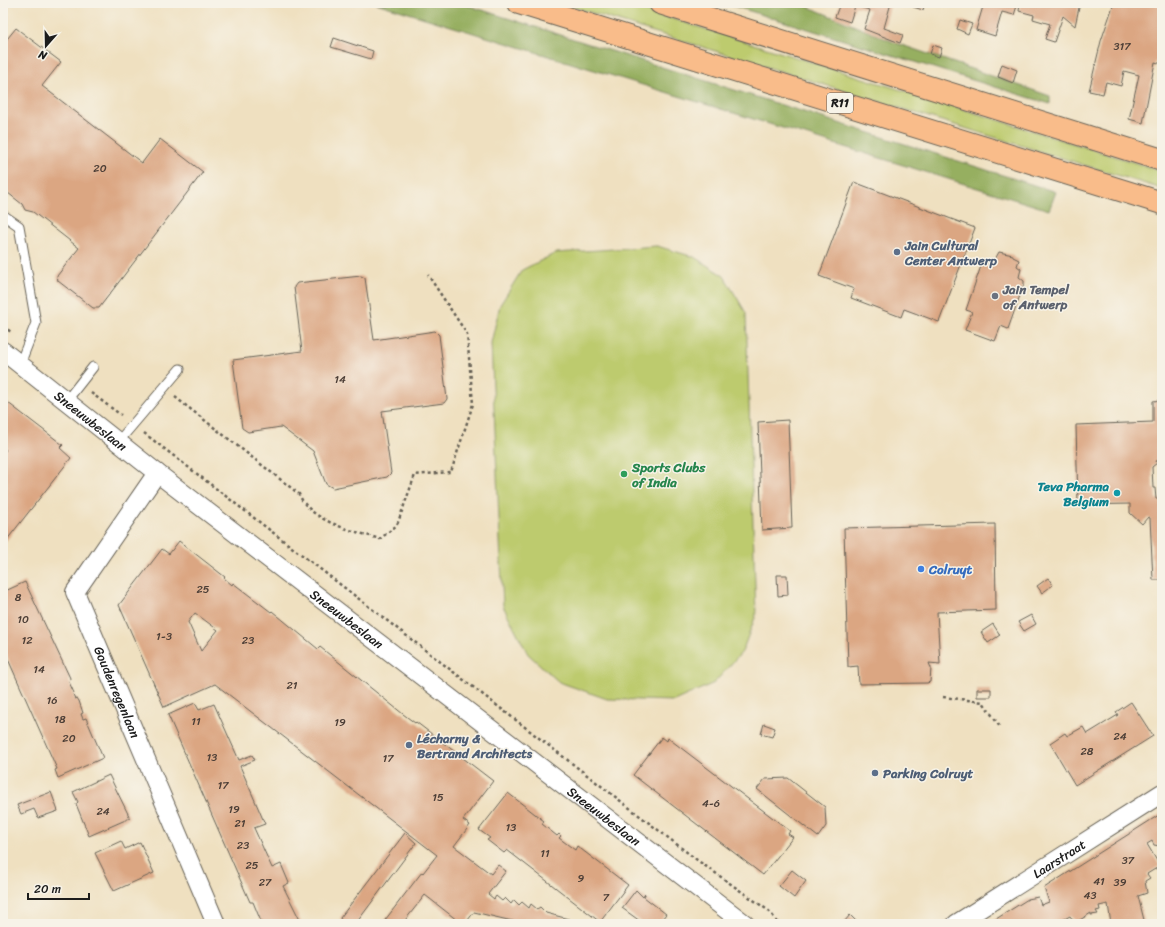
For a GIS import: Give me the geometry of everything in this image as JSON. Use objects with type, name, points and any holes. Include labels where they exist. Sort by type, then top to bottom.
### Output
[{"type":"highway","name":"R11","points":[[519,3],[1162,202]]},
{"type":"highway","points":[[660,3],[1162,160]]},
{"type":"street","name":"Sneeuwbeslaan","points":[[3,351],[67,400],[157,473],[746,924]]},
{"type":"street","name":"Goudenregenlaan","points":[[157,473],[75,592],[216,924]]},
{"type":"street","name":"Laarstraat","points":[[956,924],[1162,793]]},
{"type":"street","name":"Sneeuwbeslaan","points":[[694,884],[729,924]]},
{"type":"lane","points":[[3,215],[19,226],[36,323],[20,364]]},
{"type":"lane","points":[[67,400],[93,367]]},
{"type":"lane","points":[[118,442],[180,369]]},
{"type":"path","points":[[164,389],[299,494],[302,501],[326,522],[380,540],[397,525],[415,475],[451,472],[473,404],[467,334],[428,275]]},
{"type":"path","points":[[3,326],[28,345]]},
{"type":"path","points":[[80,385],[691,855],[769,911],[779,924]]},
{"type":"path","points":[[943,697],[983,702],[1000,727]]},
{"type":"green space","points":[[376,3],[460,3],[1056,192],[1049,210]]},
{"type":"green space","points":[[560,3],[621,3],[1162,171],[1162,189]]},
{"type":"green space","points":[[724,3],[799,3],[896,43],[1050,96],[1050,104]]},
{"type":"green space","name":"Sports Clubs of India","points":[[657,246],[694,257],[724,276],[746,313],[756,615],[742,652],[714,683],[674,701],[607,699],[559,682],[528,654],[503,606],[491,343],[500,305],[522,270],[556,253]]},
{"type":"building","points":[[840,3],[891,3],[884,28],[903,35],[900,43],[864,29],[870,10],[855,6],[850,22],[835,17]]},
{"type":"building","points":[[915,3],[925,3],[923,10],[913,7]]},
{"type":"building","points":[[984,3],[1018,3],[1014,15],[1002,12],[995,36],[976,30]]},
{"type":"building","points":[[1018,3],[1080,3],[1075,26],[1063,16],[1054,42],[1045,39],[1050,24],[1033,19],[1034,15],[1019,11],[1020,4]]},
{"type":"building","points":[[1114,3],[1151,3],[1162,6],[1162,64],[1155,62],[1143,123],[1129,119],[1139,75],[1124,71],[1121,86],[1106,82],[1103,94],[1089,91],[1101,41]]},
{"type":"building","points":[[960,20],[972,24],[968,34],[957,29]]},
{"type":"building","points":[[16,28],[61,62],[42,86],[142,163],[160,139],[203,172],[99,308],[93,308],[58,281],[57,276],[79,248],[33,212],[25,210],[22,204],[3,189],[3,44]]},
{"type":"building","points":[[334,38],[373,51],[371,59],[331,47]]},
{"type":"building","points":[[933,45],[942,48],[939,57],[930,54]]},
{"type":"building","points":[[1002,64],[1017,70],[1013,83],[998,77]]},
{"type":"building","name":"Jain Cultural Center Antwerp","points":[[854,182],[975,228],[939,322],[904,309],[901,317],[851,298],[854,289],[819,276]]},
{"type":"building","name":"Jain Tempel of Antwerp","points":[[999,252],[1013,255],[1013,257],[1019,260],[1017,266],[1021,269],[1019,277],[1024,281],[1024,284],[1008,329],[1001,326],[995,341],[965,330],[972,312],[966,310],[981,266],[986,262],[993,263]]},
{"type":"building","points":[[361,276],[365,278],[374,340],[435,331],[439,335],[447,399],[444,403],[382,411],[391,473],[387,477],[333,488],[326,484],[313,451],[281,427],[248,432],[242,428],[233,360],[302,351],[294,287],[297,283]]},
{"type":"building","points":[[3,399],[63,445],[60,448],[71,458],[6,541],[3,539],[3,453],[6,450],[3,448]]},
{"type":"building","name":"Teva Pharma Belgium","points":[[1162,400],[1162,460],[1156,461],[1157,463],[1152,467],[1153,488],[1155,488],[1156,499],[1162,499],[1162,580],[1153,580],[1150,518],[1148,517],[1142,524],[1130,513],[1130,504],[1078,505],[1076,425],[1153,422],[1153,401]]},
{"type":"building","points":[[788,420],[792,528],[762,530],[758,422]]},
{"type":"building","name":"Colruyt","points":[[995,524],[996,610],[937,612],[940,664],[929,663],[931,668],[930,682],[859,684],[858,666],[848,667],[844,528]]},
{"type":"building","points":[[179,541],[225,577],[224,578],[232,585],[233,583],[271,612],[272,611],[318,649],[320,647],[403,714],[415,723],[416,722],[493,781],[463,820],[470,825],[454,846],[491,874],[498,865],[506,871],[488,894],[494,899],[496,896],[502,901],[505,898],[511,904],[514,900],[519,905],[522,902],[529,908],[531,904],[537,909],[540,907],[546,913],[576,921],[574,924],[525,924],[474,912],[465,924],[462,924],[425,895],[402,924],[382,924],[437,855],[215,684],[164,707],[119,605],[162,549],[169,554]],"holes":[[[195,613],[218,630],[201,651],[188,622]]]},
{"type":"building","points":[[777,575],[787,575],[788,595],[778,596]]},
{"type":"building","points":[[1048,578],[1053,585],[1042,593],[1037,586]]},
{"type":"building","points":[[25,582],[70,678],[69,682],[75,699],[77,698],[79,701],[83,713],[81,714],[83,719],[86,718],[103,758],[58,778],[55,770],[57,769],[3,648],[3,592]]},
{"type":"building","points":[[1031,615],[1036,624],[1024,631],[1018,622]]},
{"type":"building","points":[[993,624],[1000,635],[988,643],[981,632]]},
{"type":"building","points":[[977,689],[991,689],[991,697],[977,697]]},
{"type":"building","points":[[1131,702],[1153,736],[1075,785],[1050,743],[1065,733],[1067,736],[1083,727],[1087,734],[1118,715],[1116,712]]},
{"type":"building","points":[[195,703],[199,710],[214,704],[239,760],[252,755],[255,760],[240,766],[265,824],[254,828],[272,868],[281,864],[289,883],[283,886],[302,924],[262,924],[253,902],[250,902],[168,715]]},
{"type":"building","points":[[764,724],[775,728],[772,737],[761,734]]},
{"type":"building","points":[[662,737],[667,741],[668,738],[790,831],[788,834],[793,837],[763,875],[633,775]]},
{"type":"building","points":[[109,775],[130,818],[89,836],[76,804],[78,802],[73,792]]},
{"type":"building","points":[[788,778],[825,807],[826,826],[818,837],[757,789],[765,779]]},
{"type":"building","points":[[51,792],[58,811],[38,818],[34,809],[21,814],[17,805]]},
{"type":"building","points":[[508,793],[544,821],[542,824],[557,836],[559,834],[561,836],[559,838],[575,850],[577,846],[628,885],[600,922],[507,850],[504,853],[487,840],[490,838],[479,830]]},
{"type":"building","points":[[1162,813],[1162,849],[1160,846],[1154,845],[1152,841],[1147,844],[1160,866],[1147,874],[1150,878],[1145,881],[1147,893],[1138,896],[1145,924],[1111,924],[1108,904],[1099,906],[1100,910],[1096,911],[1098,914],[1091,915],[1091,913],[1075,923],[1070,916],[1061,921],[1063,924],[988,924],[1028,899],[1038,897],[1041,905],[1049,902],[1044,888]]},
{"type":"building","points":[[405,833],[416,843],[357,922],[359,924],[343,924],[340,918]]},
{"type":"building","points":[[121,841],[125,849],[140,842],[154,873],[114,891],[95,853]]},
{"type":"building","points":[[792,870],[806,881],[794,898],[779,886]]},
{"type":"building","points":[[636,890],[643,897],[645,894],[644,897],[666,914],[658,924],[644,924],[622,908]]},
{"type":"building","points":[[850,915],[856,921],[852,924],[846,924],[844,922]]},
{"type":"place","name":"Jain Cultural Center Antwerp","points":[[897,252]]},
{"type":"place","name":"Jain Tempel of Antwerp","points":[[995,296]]},
{"type":"place","name":"Sports Clubs of India","points":[[624,474]]},
{"type":"place","name":"Teva Pharma Belgium","points":[[1117,493]]},
{"type":"place","name":"Colruyt","points":[[921,569]]},
{"type":"place","name":"Lécharny & Bertrand Architects","points":[[409,745]]},
{"type":"place","name":"Parking Colruyt","points":[[875,773]]}]
